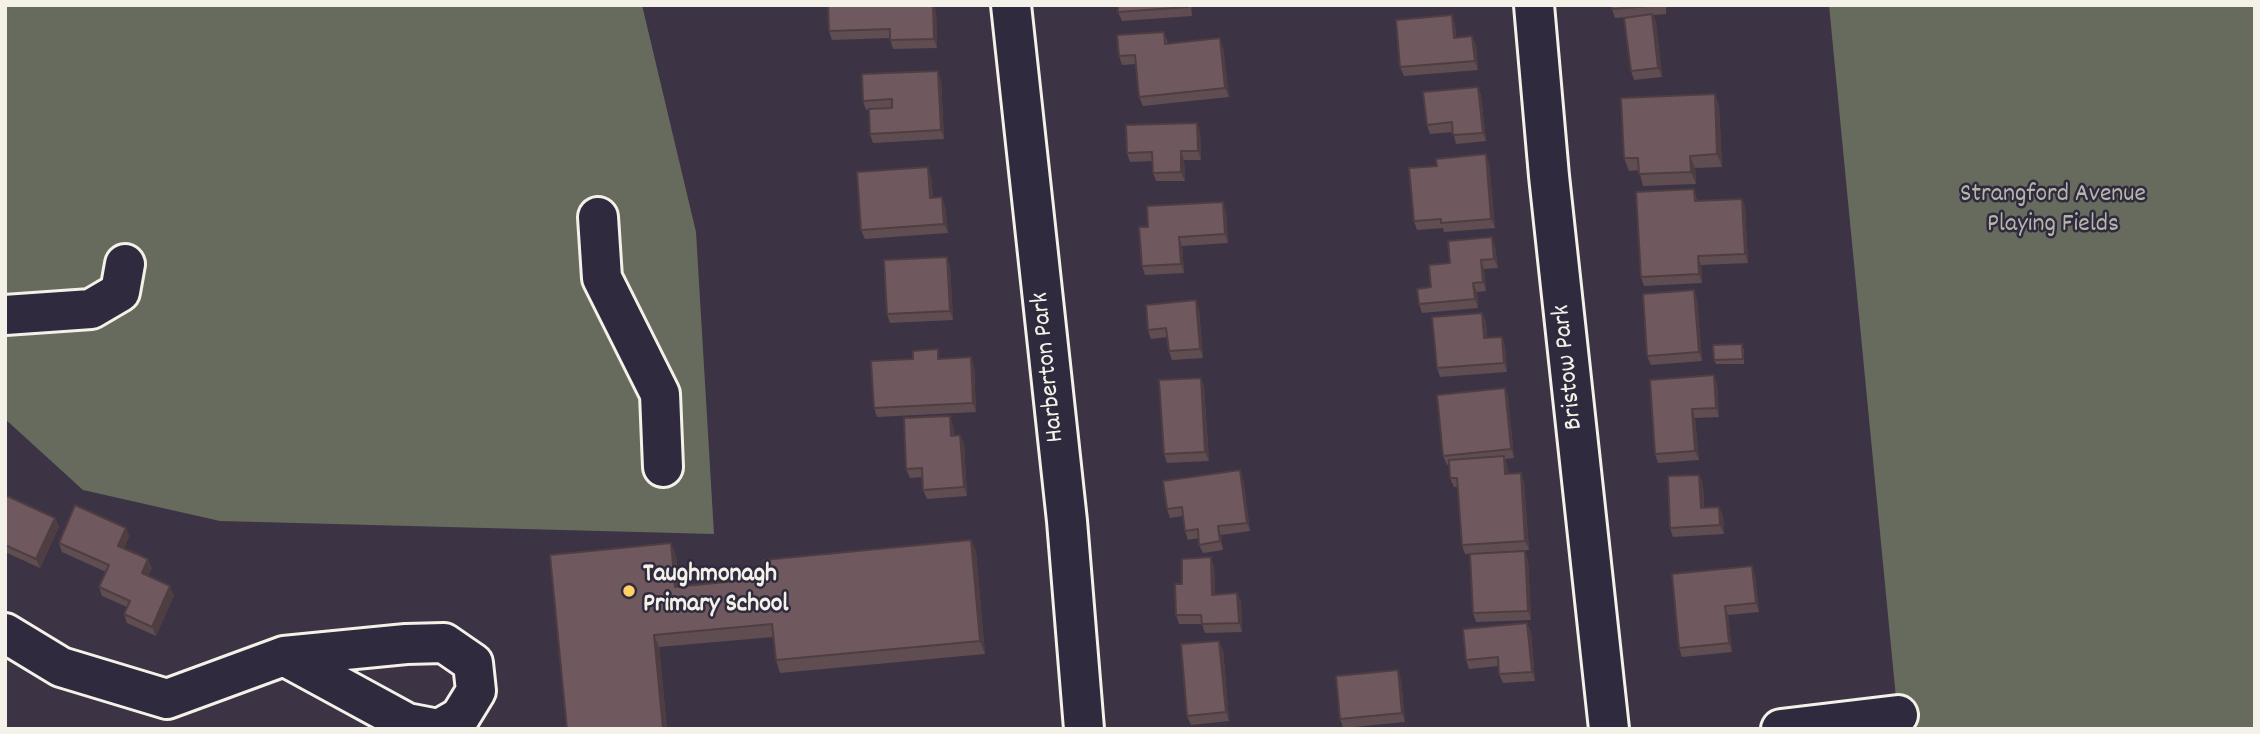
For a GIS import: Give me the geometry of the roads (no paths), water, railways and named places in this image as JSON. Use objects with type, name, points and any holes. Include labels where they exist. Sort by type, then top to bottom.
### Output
[{"type":"street","name":"Harberton Park","points":[[1011,5],[1067,521],[1084,729]]},
{"type":"street","name":"Bristow Park","points":[[1534,5],[1550,190],[1609,729]]},
{"type":"street","points":[[598,218],[602,278],[660,394],[663,467]]},
{"type":"street","points":[[5,315],[92,309],[120,292],[125,264]]},
{"type":"street","points":[[5,633],[61,667],[167,699],[284,656],[444,643],[473,663],[476,691],[460,717],[439,729],[407,723],[284,656]]},
{"type":"street","points":[[1781,729],[1898,715]]},
{"type":"place","name":"Taughmonagh Primary School","points":[[629,591]]},
{"type":"park label","name":"Strangford Avenue Playing Fields","points":[[2053,211]]}]
